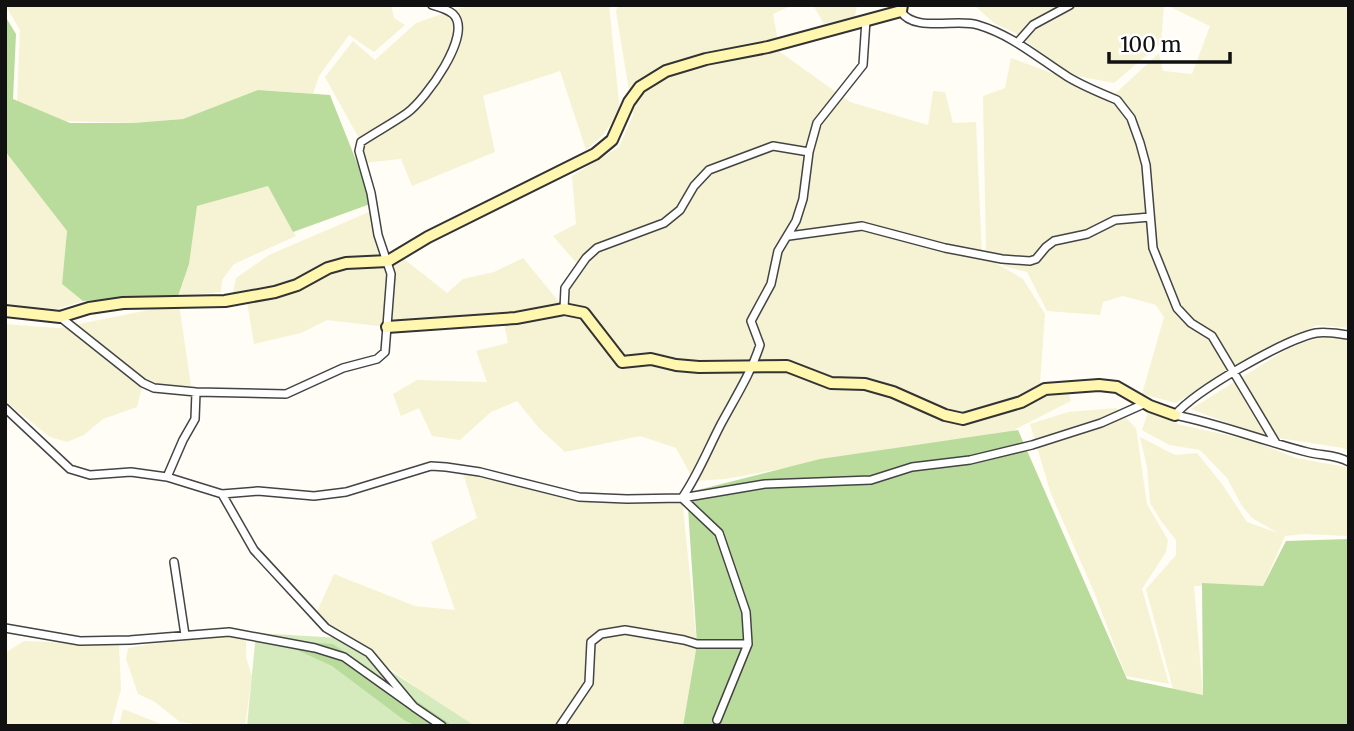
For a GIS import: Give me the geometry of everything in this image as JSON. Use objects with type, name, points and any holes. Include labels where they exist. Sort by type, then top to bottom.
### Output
[{"type":"street","points":[[60,317],[143,383],[154,388],[286,394],[343,368],[377,359],[385,352],[391,274],[378,235],[371,193],[359,150],[361,142],[410,111],[447,63],[454,46],[457,22],[453,14],[432,5]]},
{"type":"street","points":[[1018,42],[1033,25],[1070,5]]},
{"type":"street","points":[[5,311],[60,317],[89,308],[123,303],[225,301],[286,289],[328,268],[346,263],[388,261],[428,237],[595,154],[612,140],[629,102],[640,87],[666,71],[706,59],[768,47],[901,8],[904,16],[920,23],[976,24],[1018,42],[1069,77],[1124,106],[1131,118],[1146,165],[1153,248],[1177,308],[1191,323],[1212,336],[1276,443]]},
{"type":"street","points":[[682,498],[694,481],[754,365],[760,345],[751,321],[771,284],[778,251],[789,236],[803,199],[809,152],[817,123],[863,65],[866,20]]},
{"type":"street","points":[[564,309],[565,288],[586,258],[597,248],[664,223],[680,210],[694,186],[709,170],[773,146],[809,152]]},
{"type":"street","points":[[789,236],[862,226],[945,248],[1002,259],[1030,261],[1036,259],[1054,241],[1087,234],[1115,220],[1150,217]]},
{"type":"street","points":[[387,327],[516,318],[564,309],[584,313],[622,362],[651,359],[699,367],[787,366],[816,380],[865,384],[893,392],[946,415],[963,419],[1021,402],[1045,388],[1099,385],[1117,387],[1175,415],[1310,453],[1334,455],[1349,463]]},
{"type":"street","points":[[1175,415],[1193,399],[1234,372],[1301,337],[1320,332],[1349,335]]},
{"type":"street","points":[[167,477],[195,419],[196,392]]},
{"type":"street","points":[[5,408],[70,469],[90,475],[131,472],[167,477],[222,494],[258,491],[314,496],[346,492],[430,466],[480,472],[579,497],[627,499],[682,498],[765,484],[871,480],[912,467],[970,460],[1032,445],[1101,423],[1146,403]]},
{"type":"street","points":[[222,494],[254,550],[326,628],[369,653],[414,707]]},
{"type":"street","points":[[682,498],[719,533],[746,612],[748,643],[717,720]]},
{"type":"street","points":[[174,562],[185,635]]},
{"type":"street","points":[[5,628],[80,641],[229,632],[315,648],[344,657],[442,726]]},
{"type":"street","points":[[560,726],[589,683],[591,642],[601,635],[625,630],[684,640],[697,645],[748,643]]},
{"type":"shaded area","points":[[5,5],[391,5],[394,18],[405,25],[374,52],[349,35],[319,76],[313,94],[261,90],[183,119],[133,123],[64,121],[17,101],[20,30]]},
{"type":"shaded area","points":[[475,5],[609,5],[620,112],[602,136],[586,150],[560,71],[483,96],[495,152],[412,186],[401,159],[363,163],[361,142],[325,77],[353,41],[375,60],[416,23]]},
{"type":"shaded area","points":[[618,5],[793,5],[773,14],[780,52],[850,102],[928,125],[933,91],[945,92],[953,123],[976,122],[982,255],[1023,279],[1045,314],[1040,383],[1065,383],[1071,401],[1010,432],[895,448],[725,479],[694,481],[676,448],[640,436],[565,452],[539,428],[517,401],[491,412],[460,440],[432,436],[419,408],[401,416],[393,394],[417,380],[487,382],[476,351],[508,343],[504,324],[556,317],[586,317],[560,304],[521,313],[387,327],[327,320],[301,333],[254,344],[247,302],[232,296],[236,278],[269,255],[371,211],[386,256],[399,255],[447,293],[463,279],[494,272],[523,258],[560,303],[580,267],[553,236],[576,224],[572,176],[619,147],[633,115],[616,12]]},
{"type":"shaded area","points":[[813,5],[857,5],[855,17],[824,24]]},
{"type":"shaded area","points":[[974,5],[1164,5],[1161,43],[1114,83],[1071,75],[1015,33],[994,23]]},
{"type":"shaded area","points":[[1166,5],[1349,5],[1349,328],[1317,325],[1239,364],[1176,403],[1142,394],[1164,317],[1156,305],[1123,296],[1103,302],[1100,315],[1047,311],[1027,272],[1004,266],[986,252],[983,96],[1005,88],[1011,58],[1109,94],[1116,93],[1159,53],[1163,71],[1192,74],[1210,26]]},
{"type":"shaded area","points":[[5,151],[67,231],[62,284],[83,301],[53,310],[5,305]]},
{"type":"shaded area","points":[[269,186],[296,236],[234,264],[222,280],[221,292],[178,296],[189,259],[192,207]]},
{"type":"shaded area","points":[[179,304],[191,386],[143,383],[137,407],[103,419],[84,435],[67,442],[50,437],[5,401],[5,324],[59,328]]},
{"type":"shaded area","points":[[1322,336],[1349,340],[1349,452],[1343,448],[1259,435],[1191,409],[1289,348]]},
{"type":"shaded area","points":[[1116,408],[1136,428],[1147,504],[1168,540],[1166,552],[1142,589],[1169,684],[1126,676],[1094,592],[1051,494],[1030,424],[1068,412]]},
{"type":"shaded area","points":[[1148,412],[1181,425],[1250,440],[1296,458],[1346,467],[1349,470],[1349,536],[1285,536],[1263,586],[1194,586],[1203,695],[1173,689],[1146,589],[1176,555],[1176,540],[1150,503],[1147,467],[1140,437],[1175,455],[1197,453],[1247,522],[1278,533],[1252,518],[1242,506],[1227,478],[1200,450],[1169,445],[1142,430]]},
{"type":"shaded area","points":[[462,470],[579,497],[682,498],[697,644],[683,726],[471,726],[315,616],[334,574],[415,606],[455,610],[431,542],[477,518]]},
{"type":"shaded area","points":[[246,635],[246,657],[252,676],[245,726],[210,726],[180,722],[155,702],[138,694],[126,659],[128,648],[187,638]]},
{"type":"shaded area","points":[[24,641],[119,645],[121,689],[111,726],[5,726],[5,653]]},
{"type":"shaded area","points":[[123,709],[166,726],[119,726]]},
{"type":"green space","points":[[5,16],[16,34],[13,99],[70,123],[133,123],[183,119],[258,90],[330,95],[373,203],[293,232],[268,186],[197,206],[189,264],[178,296],[83,301],[62,284],[67,231],[5,151]]},
{"type":"green space","points":[[1018,430],[1127,679],[1203,695],[1202,583],[1263,586],[1286,541],[1349,539],[1349,726],[683,726],[697,644],[688,508],[682,498],[694,491],[820,459]]},
{"type":"green space","points":[[256,633],[340,638],[475,726],[247,726]]},
{"type":"green space","points":[[300,642],[333,644],[453,726],[416,726],[404,720],[332,666],[295,649]]}]
